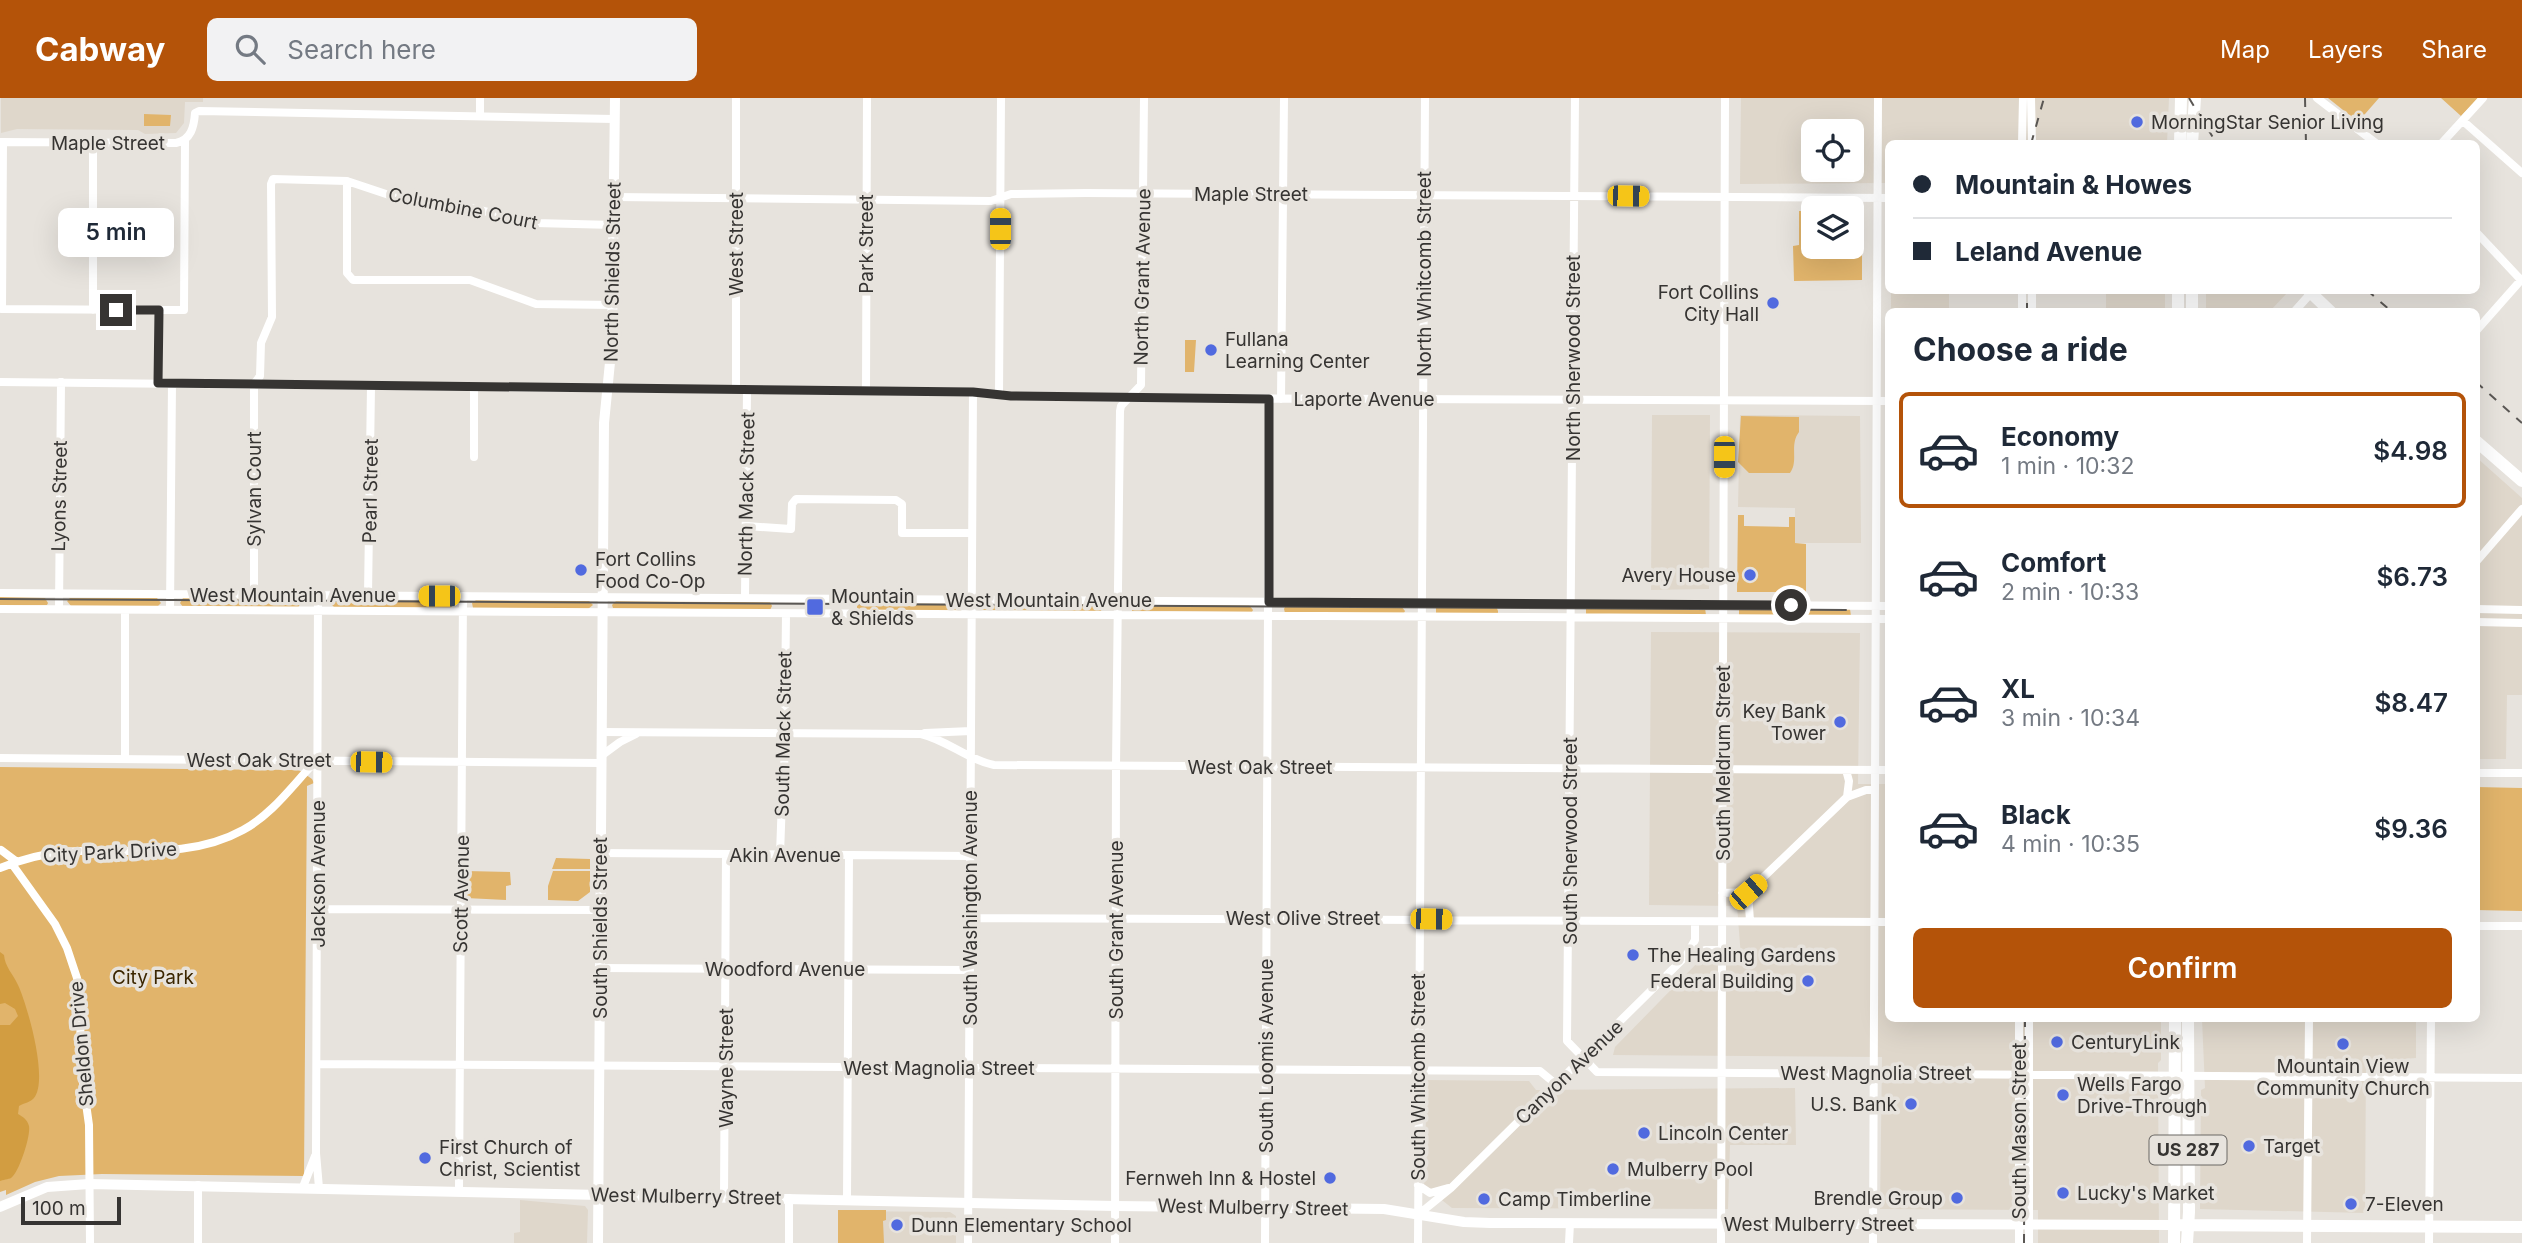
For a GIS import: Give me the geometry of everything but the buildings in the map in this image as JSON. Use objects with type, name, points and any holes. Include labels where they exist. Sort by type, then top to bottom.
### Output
[{"type":"highway","points":[[2180,140],[2181,98]]},
{"type":"highway","points":[[2194,140],[2195,98]]},
{"type":"highway","points":[[2311,294],[2327,308]]},
{"type":"highway","points":[[2480,444],[2522,481]]},
{"type":"highway","name":"US 287","points":[[2175,1022],[2189,1225],[2187,1243]]},
{"type":"highway","name":"US 287","points":[[2174,1243],[2181,1076],[2188,1022]]},
{"type":"highway","points":[[2174,1225],[2522,1227]]},
{"type":"main road","name":"North Shields Street","points":[[603,613],[604,423],[612,360],[615,98]]},
{"type":"main road","name":"South Shields Street","points":[[598,1243],[603,613]]},
{"type":"main road","name":"West Mulberry Street","points":[[0,1207],[47,1187],[89,1184],[1115,1206],[1384,1209],[1464,1222],[2174,1225]]},
{"type":"street","points":[[480,98],[480,116]]},
{"type":"street","name":"West Street","points":[[736,98],[736,390]]},
{"type":"street","name":"Park Street","points":[[866,391],[867,98]]},
{"type":"street","points":[[999,394],[1001,98]]},
{"type":"street","name":"North Grant Avenue","points":[[1118,616],[1120,411],[1121,406],[1141,385],[1144,98]]},
{"type":"street","points":[[1282,399],[1283,98]]},
{"type":"street","name":"North Whitcomb Street","points":[[1422,618],[1425,98]]},
{"type":"street","name":"North Sherwood Street","points":[[1571,618],[1575,98]]},
{"type":"street","name":"South Meldrum Street","points":[[1721,1243],[1725,98]]},
{"type":"street","points":[[1873,1243],[1878,98]]},
{"type":"street","points":[[2022,98],[2022,140]]},
{"type":"street","points":[[2031,98],[2032,140]]},
{"type":"street","points":[[2317,98],[2372,140]]},
{"type":"street","points":[[2445,140],[2483,98]]},
{"type":"street","name":"Maple Street","points":[[1,142],[185,141],[195,113],[199,111],[614,119]]},
{"type":"street","points":[[2463,121],[2522,173]]},
{"type":"street","points":[[1,142],[2,309],[184,310],[185,141]]},
{"type":"street","points":[[93,143],[93,310]]},
{"type":"street","name":"Columbine Court","points":[[254,384],[260,376],[261,343],[272,317],[273,179],[278,177],[347,181],[401,199],[471,208],[535,223],[614,225]]},
{"type":"street","points":[[347,181],[347,273],[353,280],[471,280],[536,304],[613,305]]},
{"type":"street","name":"Maple Street","points":[[614,197],[991,201],[1011,194],[1885,198]]},
{"type":"street","points":[[2480,236],[2522,280],[2480,327]]},
{"type":"street","points":[[158,383],[159,310]]},
{"type":"street","name":"Laporte Avenue","points":[[0,382],[973,392],[1131,398],[1885,401]]},
{"type":"street","name":"Lyons Street","points":[[59,609],[61,382]]},
{"type":"street","points":[[170,610],[172,383]]},
{"type":"street","name":"Sylvan Court","points":[[254,384],[254,594]]},
{"type":"street","name":"Pearl Street","points":[[368,595],[371,386]]},
{"type":"street","points":[[474,387],[474,457]]},
{"type":"street","name":"North Mack Street","points":[[745,598],[747,390]]},
{"type":"street","name":"South Washington Avenue","points":[[968,1243],[973,392]]},
{"type":"street","name":"South Loomis Avenue","points":[[1265,1243],[1269,399]]},
{"type":"street","points":[[746,526],[791,529],[792,504],[796,499],[896,500],[902,504],[902,533],[972,533]]},
{"type":"street","points":[[2480,557],[2521,508]]},
{"type":"street","name":"West Mountain Avenue","points":[[0,593],[1885,606]]},
{"type":"street","name":"Jackson Avenue","points":[[318,595],[316,1153],[319,1188]]},
{"type":"street","name":"Scott Avenue","points":[[459,1191],[463,596]]},
{"type":"street","name":"West Mountain Avenue","points":[[0,609],[1885,619]]},
{"type":"street","points":[[125,610],[125,759]]},
{"type":"street","points":[[2480,610],[2522,610]]},
{"type":"street","name":"South Mack Street","points":[[780,854],[782,799],[785,791],[786,614]]},
{"type":"street","name":"South Grant Avenue","points":[[1115,1243],[1115,766],[1118,616]]},
{"type":"street","name":"South Whitcomb Street","points":[[1418,1243],[1417,1070],[1422,618]]},
{"type":"street","name":"South Sherwood Street","points":[[1571,618],[1567,1041],[1582,1059]]},
{"type":"street","points":[[2480,622],[2522,623]]},
{"type":"street","points":[[921,734],[971,731]]},
{"type":"street","name":"West Oak Street","points":[[601,732],[921,734],[934,737],[971,757],[994,765],[1885,770]]},
{"type":"street","points":[[601,760],[620,742],[639,733]]},
{"type":"street","name":"West Oak Street","points":[[0,758],[462,762],[601,760]]},
{"type":"street","name":"City Park Drive","points":[[1,868],[63,852],[149,852],[175,850],[212,842],[241,831],[269,812],[317,760]]},
{"type":"street","points":[[1846,770],[1850,796]]},
{"type":"street","points":[[2480,773],[2522,773]]},
{"type":"street","points":[[1722,893],[1748,892],[1850,796],[1874,790]]},
{"type":"street","points":[[1850,796],[1873,803]]},
{"type":"street","name":"Sheldon Drive","points":[[1,849],[14,863],[55,924],[77,978],[81,1068],[89,1125],[90,1243]]},
{"type":"street","name":"Sheldon Drive","points":[[1,849],[1,868]]},
{"type":"street","name":"Akin Avenue","points":[[600,853],[970,856]]},
{"type":"street","name":"Wayne Street","points":[[724,1198],[726,854]]},
{"type":"street","points":[[847,1199],[849,855]]},
{"type":"street","points":[[1748,892],[1750,921]]},
{"type":"street","points":[[317,909],[600,910]]},
{"type":"street","name":"West Olive Street","points":[[971,918],[1885,922]]},
{"type":"street","name":"Canyon Avenue","points":[[1419,1214],[1451,1188],[1686,956],[1695,940],[1695,922]]},
{"type":"street","points":[[2480,926],[2522,926]]},
{"type":"street","points":[[1686,956],[1705,950],[1722,950]]},
{"type":"street","name":"Woodford Avenue","points":[[600,968],[970,970]]},
{"type":"street","name":"South Mason Street","points":[[2019,1022],[2018,1074],[2024,1224],[2029,1243]]},
{"type":"street","name":"South Mason Street","points":[[2019,1243],[2024,1224],[2029,1022]]},
{"type":"street","points":[[2307,1243],[2309,1022]]},
{"type":"street","points":[[2429,1243],[2431,1022]]},
{"type":"street","name":"West Magnolia Street","points":[[1582,1059],[1597,1072],[2522,1078]]},
{"type":"street","name":"West Magnolia Street","points":[[317,1064],[1540,1071],[1556,1085]]},
{"type":"street","name":"Jackson Avenue","points":[[303,1187],[316,1153]]},
{"type":"street","points":[[198,1185],[198,1243]]},
{"type":"street","points":[[1418,1185],[1430,1193],[1451,1188]]},
{"type":"street","points":[[789,1198],[789,1243]]},
{"type":"street","points":[[1438,1199],[1440,1210],[1446,1219]]},
{"type":"street","points":[[1569,1243],[1570,1223]]},
{"type":"shaded area","points":[[1,98],[203,98],[203,102],[185,102],[184,123],[176,133],[17,129],[1,133]]},
{"type":"shaded area","points":[[1741,98],[2169,98],[2167,140],[1885,140],[1885,183],[1740,184]]},
{"type":"shaded area","points":[[1891,294],[1949,294],[1949,308],[1891,308]]},
{"type":"shaded area","points":[[2106,294],[2165,294],[2165,308],[2106,308]]},
{"type":"shaded area","points":[[2206,294],[2286,294],[2273,308],[2206,308]]},
{"type":"shaded area","points":[[1652,415],[1710,415],[1709,589],[1651,590]]},
{"type":"shaded area","points":[[1740,415],[1860,416],[1861,543],[1795,543],[1795,508],[1738,507]]},
{"type":"shaded area","points":[[2480,461],[2522,498],[2522,695],[2507,695],[2506,759],[2480,759]]},
{"type":"shaded area","points":[[1651,632],[1860,633],[1858,784],[1885,784],[1885,1022],[2161,1022],[2161,1060],[2158,1063],[2159,1243],[2038,1243],[2038,1210],[1880,1209],[1882,1057],[1613,1055],[1615,1047],[1704,956],[1741,957],[1737,906],[1649,905]]},
{"type":"shaded area","points":[[0,952],[18,985],[26,1008],[35,1042],[39,1075],[34,1098],[19,1106],[18,1114],[29,1126],[21,1162],[11,1178],[0,1181],[0,1025],[10,1025],[18,1016],[15,1009],[5,1003],[0,1004]]},
{"type":"shaded area","points":[[2202,1022],[2416,1022],[2416,1058],[2366,1062],[2365,1213],[2200,1209],[2201,1090],[2205,1088]]},
{"type":"shaded area","points":[[1427,1080],[1529,1081],[1536,1090],[1795,1088],[1796,1145],[1730,1145],[1728,1209],[1452,1208],[1424,1186]]},
{"type":"shaded area","points":[[520,1200],[585,1206],[588,1210],[587,1243],[514,1243],[514,1233],[520,1232]]},
{"type":"shaded area","name":"Dunn Elementary School","points":[[838,1211],[950,1212],[956,1216],[956,1243],[838,1243]]},
{"type":"green space","points":[[2328,98],[2379,98],[2358,122]]},
{"type":"green space","points":[[2441,98],[2478,98],[2461,116]]},
{"type":"green space","points":[[144,114],[171,115],[170,126],[144,126]]},
{"type":"green space","points":[[1801,211],[1801,259],[1862,259],[1862,280],[1794,281],[1793,246],[1799,245]]},
{"type":"green space","points":[[1185,340],[1196,340],[1194,372],[1185,372]]},
{"type":"green space","points":[[1741,416],[1799,417],[1799,432],[1790,473],[1749,473],[1738,462]]},
{"type":"green space","points":[[1738,515],[1744,515],[1744,526],[1789,527],[1789,517],[1795,517],[1795,543],[1806,544],[1806,592],[1737,592]]},
{"type":"green space","points":[[0,597],[45,598],[48,603],[0,606]]},
{"type":"green space","points":[[70,598],[157,598],[161,603],[158,606],[71,606],[67,601]]},
{"type":"green space","points":[[183,598],[296,599],[300,604],[298,608],[183,607],[180,603]]},
{"type":"green space","points":[[335,600],[449,601],[453,605],[450,609],[335,608],[332,605]]},
{"type":"green space","points":[[476,600],[589,601],[593,605],[588,609],[473,608],[472,603]]},
{"type":"green space","points":[[616,601],[770,602],[772,606],[770,610],[613,608],[612,605]]},
{"type":"green space","points":[[857,603],[958,604],[961,611],[857,610]]},
{"type":"green space","points":[[981,604],[1098,604],[1102,609],[982,610]]},
{"type":"green space","points":[[1132,604],[1249,605],[1253,610],[1132,611]]},
{"type":"green space","points":[[1286,605],[1401,606],[1405,611],[1285,613]]},
{"type":"green space","points":[[1436,606],[1496,606],[1498,613],[1436,613]]},
{"type":"green space","points":[[1586,607],[1705,608],[1706,615],[1586,614]]},
{"type":"green space","points":[[1739,609],[1850,609],[1851,616],[1739,615]]},
{"type":"green space","name":"City Park","points":[[292,764],[299,766],[299,770],[314,783],[307,786],[304,1176],[59,1176],[35,1182],[6,1195],[6,1190],[0,1192],[0,767],[291,770],[294,768]]},
{"type":"green space","points":[[2480,787],[2522,788],[2522,911],[2480,910]]},
{"type":"green space","points":[[556,858],[590,859],[590,869],[552,869]]},
{"type":"green space","points":[[466,871],[510,872],[511,885],[506,886],[506,900],[466,898]]},
{"type":"green space","points":[[553,871],[590,871],[590,892],[578,901],[548,900],[548,886]]},
{"type":"green space","points":[[838,1210],[886,1210],[886,1220],[883,1221],[884,1243],[838,1243]]},
{"type":"tram line","points":[[0,599],[1846,610]]},
{"type":"railway","points":[[2032,140],[2044,98]]},
{"type":"railway","points":[[2189,98],[2215,140]]},
{"type":"railway","points":[[2305,98],[2306,140]]},
{"type":"railway","points":[[2027,294],[2027,308]]},
{"type":"railway","points":[[2372,294],[2387,308]]},
{"type":"railway","points":[[2480,386],[2522,423]]},
{"type":"railway","points":[[2024,1243],[2025,1022]]},
{"type":"place","name":"MorningStar Senior Living","points":[[2137,122]]},
{"type":"place","name":"Fort Collins City Hall","points":[[1773,303]]},
{"type":"place","name":"Fullana Learning Center","points":[[1211,350]]},
{"type":"place","name":"Fort Collins Food Co-Op","points":[[581,570]]},
{"type":"place","name":"Avery House","points":[[1750,575]]},
{"type":"place","name":"Mountain & Shields","points":[[815,607]]},
{"type":"place","name":"Key Bank Tower","points":[[1840,722]]},
{"type":"place","name":"The Healing Gardens","points":[[1633,955]]},
{"type":"place","name":"Federal Building","points":[[1808,981]]},
{"type":"place","name":"CenturyLink","points":[[2057,1042]]},
{"type":"place","name":"Mountain View Community Church","points":[[2343,1044]]},
{"type":"place","name":"Wells Fargo Drive-Through","points":[[2063,1095]]},
{"type":"place","name":"U.S. Bank","points":[[1911,1104]]},
{"type":"place","name":"Lincoln Center","points":[[1644,1133]]},
{"type":"place","name":"Target","points":[[2249,1146]]},
{"type":"place","name":"First Church of Christ, Scientist","points":[[425,1158]]},
{"type":"place","name":"Mulberry Pool","points":[[1613,1169]]},
{"type":"place","name":"Fernweh Inn & Hostel","points":[[1330,1178]]},
{"type":"place","name":"Lucky's Market","points":[[2063,1193]]},
{"type":"place","name":"Brendle Group","points":[[1957,1198]]},
{"type":"place","name":"Camp Timberline","points":[[1484,1199]]},
{"type":"place","name":"7-Eleven","points":[[2351,1204]]},
{"type":"place","name":"Dunn Elementary School","points":[[897,1225]]},
{"type":"route","points":[[116,310],[159,310],[158,383],[973,392],[1011,396],[1269,399],[1269,602],[1791,605]]}]
